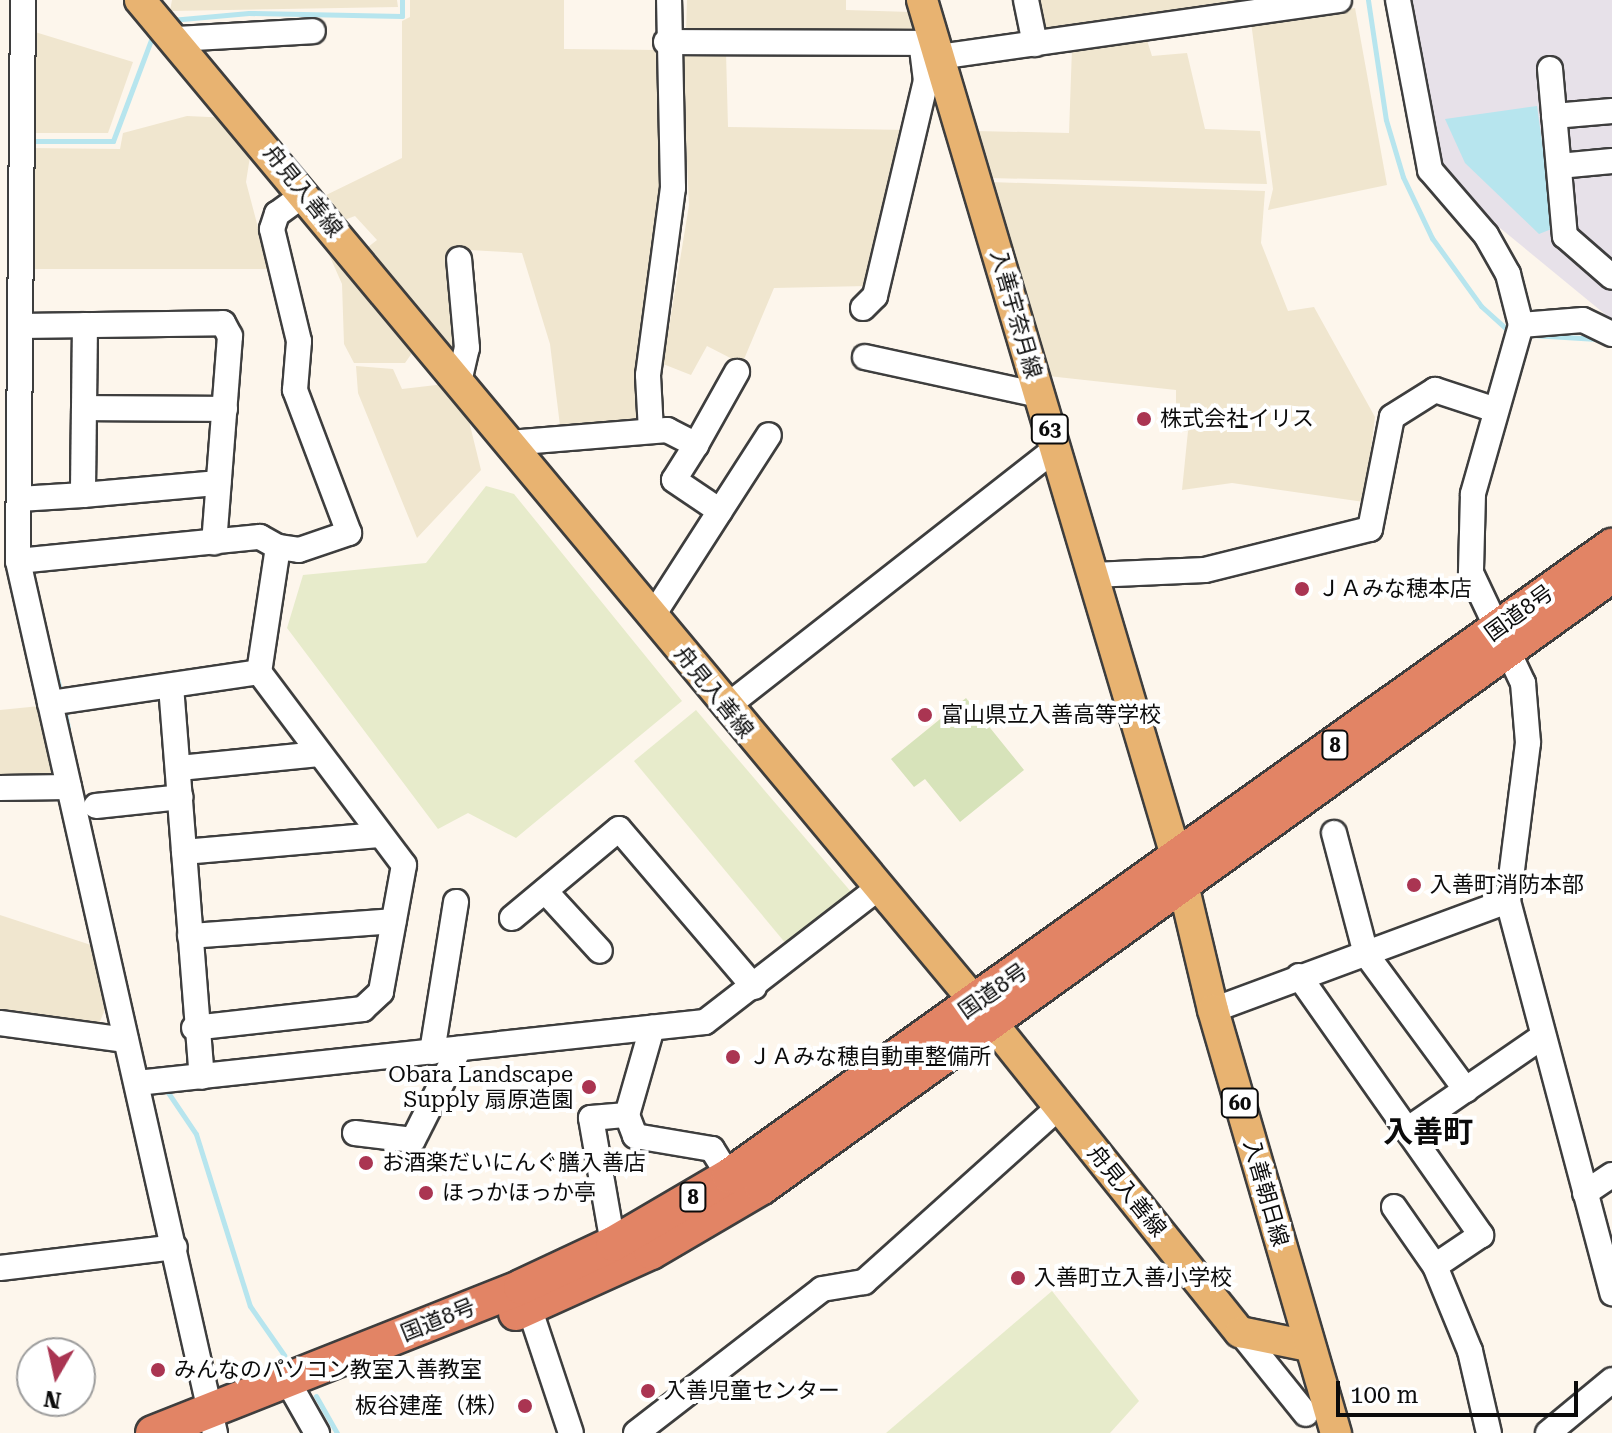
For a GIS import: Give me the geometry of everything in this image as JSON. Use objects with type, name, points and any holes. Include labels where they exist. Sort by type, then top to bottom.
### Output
[{"type":"highway","name":"国道8号","points":[[1500,642],[1612,546]]},
{"type":"highway","name":"国道8号","points":[[153,1433],[208,1426],[366,1373],[651,1252],[762,1187],[984,1014],[1180,872],[1500,642],[1612,575]]},
{"type":"highway","name":"国道8号","points":[[208,1426],[287,1380],[521,1287],[613,1244],[729,1176],[984,1014]]},
{"type":"main road","name":"入善宇奈月線","points":[[922,0],[932,48],[1039,395],[1180,872]]},
{"type":"main road","name":"舟見入善線","points":[[153,5],[176,39],[726,707],[984,1014],[1240,1332]]},
{"type":"main road","name":"入善朝日線","points":[[1180,872],[1213,1010],[1308,1346],[1336,1433]]},
{"type":"main road","points":[[1240,1332],[1308,1346]]},
{"type":"street","points":[[23,0],[20,326],[9,375],[19,499],[12,545],[175,1247],[208,1426]]},
{"type":"street","points":[[651,431],[648,375],[673,188],[666,42],[669,0]]},
{"type":"street","points":[[1026,0],[1035,44]]},
{"type":"street","points":[[666,42],[932,48],[1035,44],[1339,0]]},
{"type":"street","points":[[1398,0],[1430,170],[1486,235],[1508,274],[1521,325],[1473,494],[1471,573],[1500,642],[1523,683],[1528,729],[1508,901],[1612,1293]]},
{"type":"street","points":[[176,39],[313,31]]},
{"type":"street","points":[[863,308],[875,296],[932,48]]},
{"type":"street","points":[[1550,69],[1565,236],[1612,277]]},
{"type":"street","points":[[1554,116],[1612,111]]},
{"type":"street","points":[[1559,166],[1612,161]]},
{"type":"street","points":[[12,545],[214,542],[260,537],[278,547],[299,550],[349,533],[295,390],[299,341],[272,229],[277,214],[305,194]]},
{"type":"street","points":[[459,259],[467,348],[459,382]]},
{"type":"street","points":[[1521,325],[1583,320],[1612,334]]},
{"type":"street","points":[[20,326],[223,323],[230,336],[214,542]]},
{"type":"street","points":[[83,495],[85,325]]},
{"type":"street","points":[[865,357],[1039,395]]},
{"type":"street","points":[[720,511],[674,480],[737,372]]},
{"type":"street","points":[[1093,575],[1205,570],[1370,529],[1392,417],[1435,390],[1496,410]]},
{"type":"street","points":[[84,408],[225,409]]},
{"type":"street","points":[[509,443],[667,430],[696,445]]},
{"type":"street","points":[[652,617],[769,435]]},
{"type":"street","points":[[726,707],[1055,449]]},
{"type":"street","points":[[19,499],[218,483]]},
{"type":"street","points":[[194,1028],[363,1009],[381,992],[404,865],[378,835],[259,672],[278,547]]},
{"type":"street","points":[[50,703],[259,672]]},
{"type":"street","points":[[171,686],[181,797],[194,1028],[202,1077]]},
{"type":"street","points":[[179,768],[319,754]]},
{"type":"street","points":[[0,788],[69,787]]},
{"type":"street","points":[[96,806],[181,797]]},
{"type":"street","points":[[512,918],[619,829],[754,987]]},
{"type":"street","points":[[1334,833],[1366,954],[1466,1090]]},
{"type":"street","points":[[184,852],[378,835]]},
{"type":"street","points":[[137,1083],[705,1022],[877,889]]},
{"type":"street","points":[[545,891],[600,951]]},
{"type":"street","points":[[1213,1010],[1508,901]]},
{"type":"street","points":[[432,1052],[456,902]]},
{"type":"street","points":[[190,936],[393,921]]},
{"type":"street","points":[[1299,976],[1481,1235],[1435,1266]]},
{"type":"street","points":[[0,1023],[126,1040]]},
{"type":"street","points":[[652,1028],[627,1115],[635,1136],[712,1149],[729,1176]]},
{"type":"street","points":[[1407,1130],[1542,1037]]},
{"type":"street","points":[[355,1133],[413,1140],[459,1049]]},
{"type":"street","points":[[636,1433],[822,1289],[864,1282],[1059,1107]]},
{"type":"street","points":[[613,1244],[591,1118],[627,1115]]},
{"type":"street","points":[[1585,1193],[1612,1175]]},
{"type":"street","points":[[1394,1207],[1435,1266],[1470,1351],[1489,1433]]},
{"type":"street","points":[[0,1268],[175,1247]]},
{"type":"street","points":[[521,1287],[571,1433]]},
{"type":"street","points":[[1240,1332],[1306,1414]]},
{"type":"street","points":[[287,1380],[317,1433]]},
{"type":"street","points":[[1548,1433],[1612,1380]]},
{"type":"shaded area","points":[[172,0],[397,0],[398,7],[170,11]]},
{"type":"shaded area","points":[[410,0],[564,0],[564,49],[659,50],[666,187],[642,426],[561,434],[550,344],[522,253],[451,249],[454,360],[363,251],[377,240],[355,216],[339,222],[320,198],[402,158],[402,21],[410,17]]},
{"type":"shaded area","points":[[687,0],[846,0],[846,10],[911,12],[920,33],[686,34]]},
{"type":"shaded area","points":[[1035,0],[1281,0],[1041,33]]},
{"type":"shaded area","points":[[1408,0],[1612,0],[1612,320],[1483,214],[1436,157]]},
{"type":"shaded area","points":[[1355,8],[1387,185],[1268,210],[1273,189],[1251,22]]},
{"type":"shaded area","points":[[35,32],[133,62],[108,133],[32,133]]},
{"type":"shaded area","points":[[1146,37],[1152,56],[1187,53],[1205,129],[1260,131],[1267,184],[989,178],[976,131],[1069,133],[1072,48]]},
{"type":"shaded area","points":[[682,50],[726,52],[728,127],[908,130],[867,286],[774,288],[742,364],[707,346],[691,375],[663,364],[689,205]]},
{"type":"shaded area","points":[[187,116],[231,118],[252,144],[246,182],[269,269],[31,269],[30,148],[120,149],[123,133]]},
{"type":"shaded area","points":[[990,182],[1265,191],[1261,243],[1288,311],[1314,307],[1375,417],[1364,502],[1232,483],[1182,490],[1188,431],[1176,432],[1176,390],[1048,376]]},
{"type":"shaded area","points":[[319,232],[417,346],[405,363],[354,363],[344,344],[342,284]]},
{"type":"shaded area","points":[[356,366],[393,369],[402,389],[445,384],[467,413],[481,470],[417,538],[358,393]]},
{"type":"shaded area","points":[[40,706],[59,780],[0,783],[0,710]]},
{"type":"shaded area","points":[[0,915],[97,947],[108,1002],[96,1031],[0,1015]]},
{"type":"green space","points":[[486,486],[514,494],[682,701],[516,838],[468,813],[438,829],[287,628],[303,575],[426,563]]},
{"type":"green space","points":[[966,698],[1024,770],[960,822],[925,779],[914,787],[891,759]]},
{"type":"green space","points":[[696,710],[852,893],[787,945],[634,761]]},
{"type":"green space","points":[[1052,1291],[1139,1401],[1110,1433],[886,1433]]},
{"type":"water","points":[[1537,106],[1554,228],[1539,234],[1465,163],[1445,119]]},
{"type":"waterway","points":[[171,20],[249,13],[402,16],[402,0]]},
{"type":"waterway","points":[[1368,0],[1386,120],[1403,177],[1432,238],[1481,306],[1510,332]]},
{"type":"waterway","points":[[28,141],[113,141],[154,32]]},
{"type":"waterway","points":[[1532,335],[1597,339]]},
{"type":"waterway","points":[[30,579],[61,693]]},
{"type":"waterway","points":[[64,707],[68,728]]},
{"type":"waterway","points":[[165,1088],[196,1134],[250,1306],[284,1355]]},
{"type":"waterway","points":[[316,1396],[337,1433]]},
{"type":"place","name":"株式会社イリス","points":[[1144,419]]},
{"type":"place","name":"ＪＡみな穂本店","points":[[1302,589]]},
{"type":"place","name":"富山県立入善高等学校","points":[[925,715]]},
{"type":"place","name":"入善町消防本部","points":[[1414,885]]},
{"type":"place","name":"ＪＡみな穂自動車整備所","points":[[733,1057]]},
{"type":"place","name":"Obara Landscape Supply 扇原造園","points":[[589,1087]]},
{"type":"place","name":"お酒楽だいにんぐ膳入善店","points":[[366,1163]]},
{"type":"place","name":"ほっかほっか亭","points":[[426,1193]]},
{"type":"place","name":"入善町立入善小学校","points":[[1018,1278]]},
{"type":"place","name":"みんなのパソコン教室入善教室","points":[[158,1370]]},
{"type":"place","name":"入善児童センター","points":[[648,1391]]},
{"type":"place","name":"板谷建産（株）","points":[[525,1406]]},
{"type":"district","name":"入善町","points":[[1428,1132]]}]
